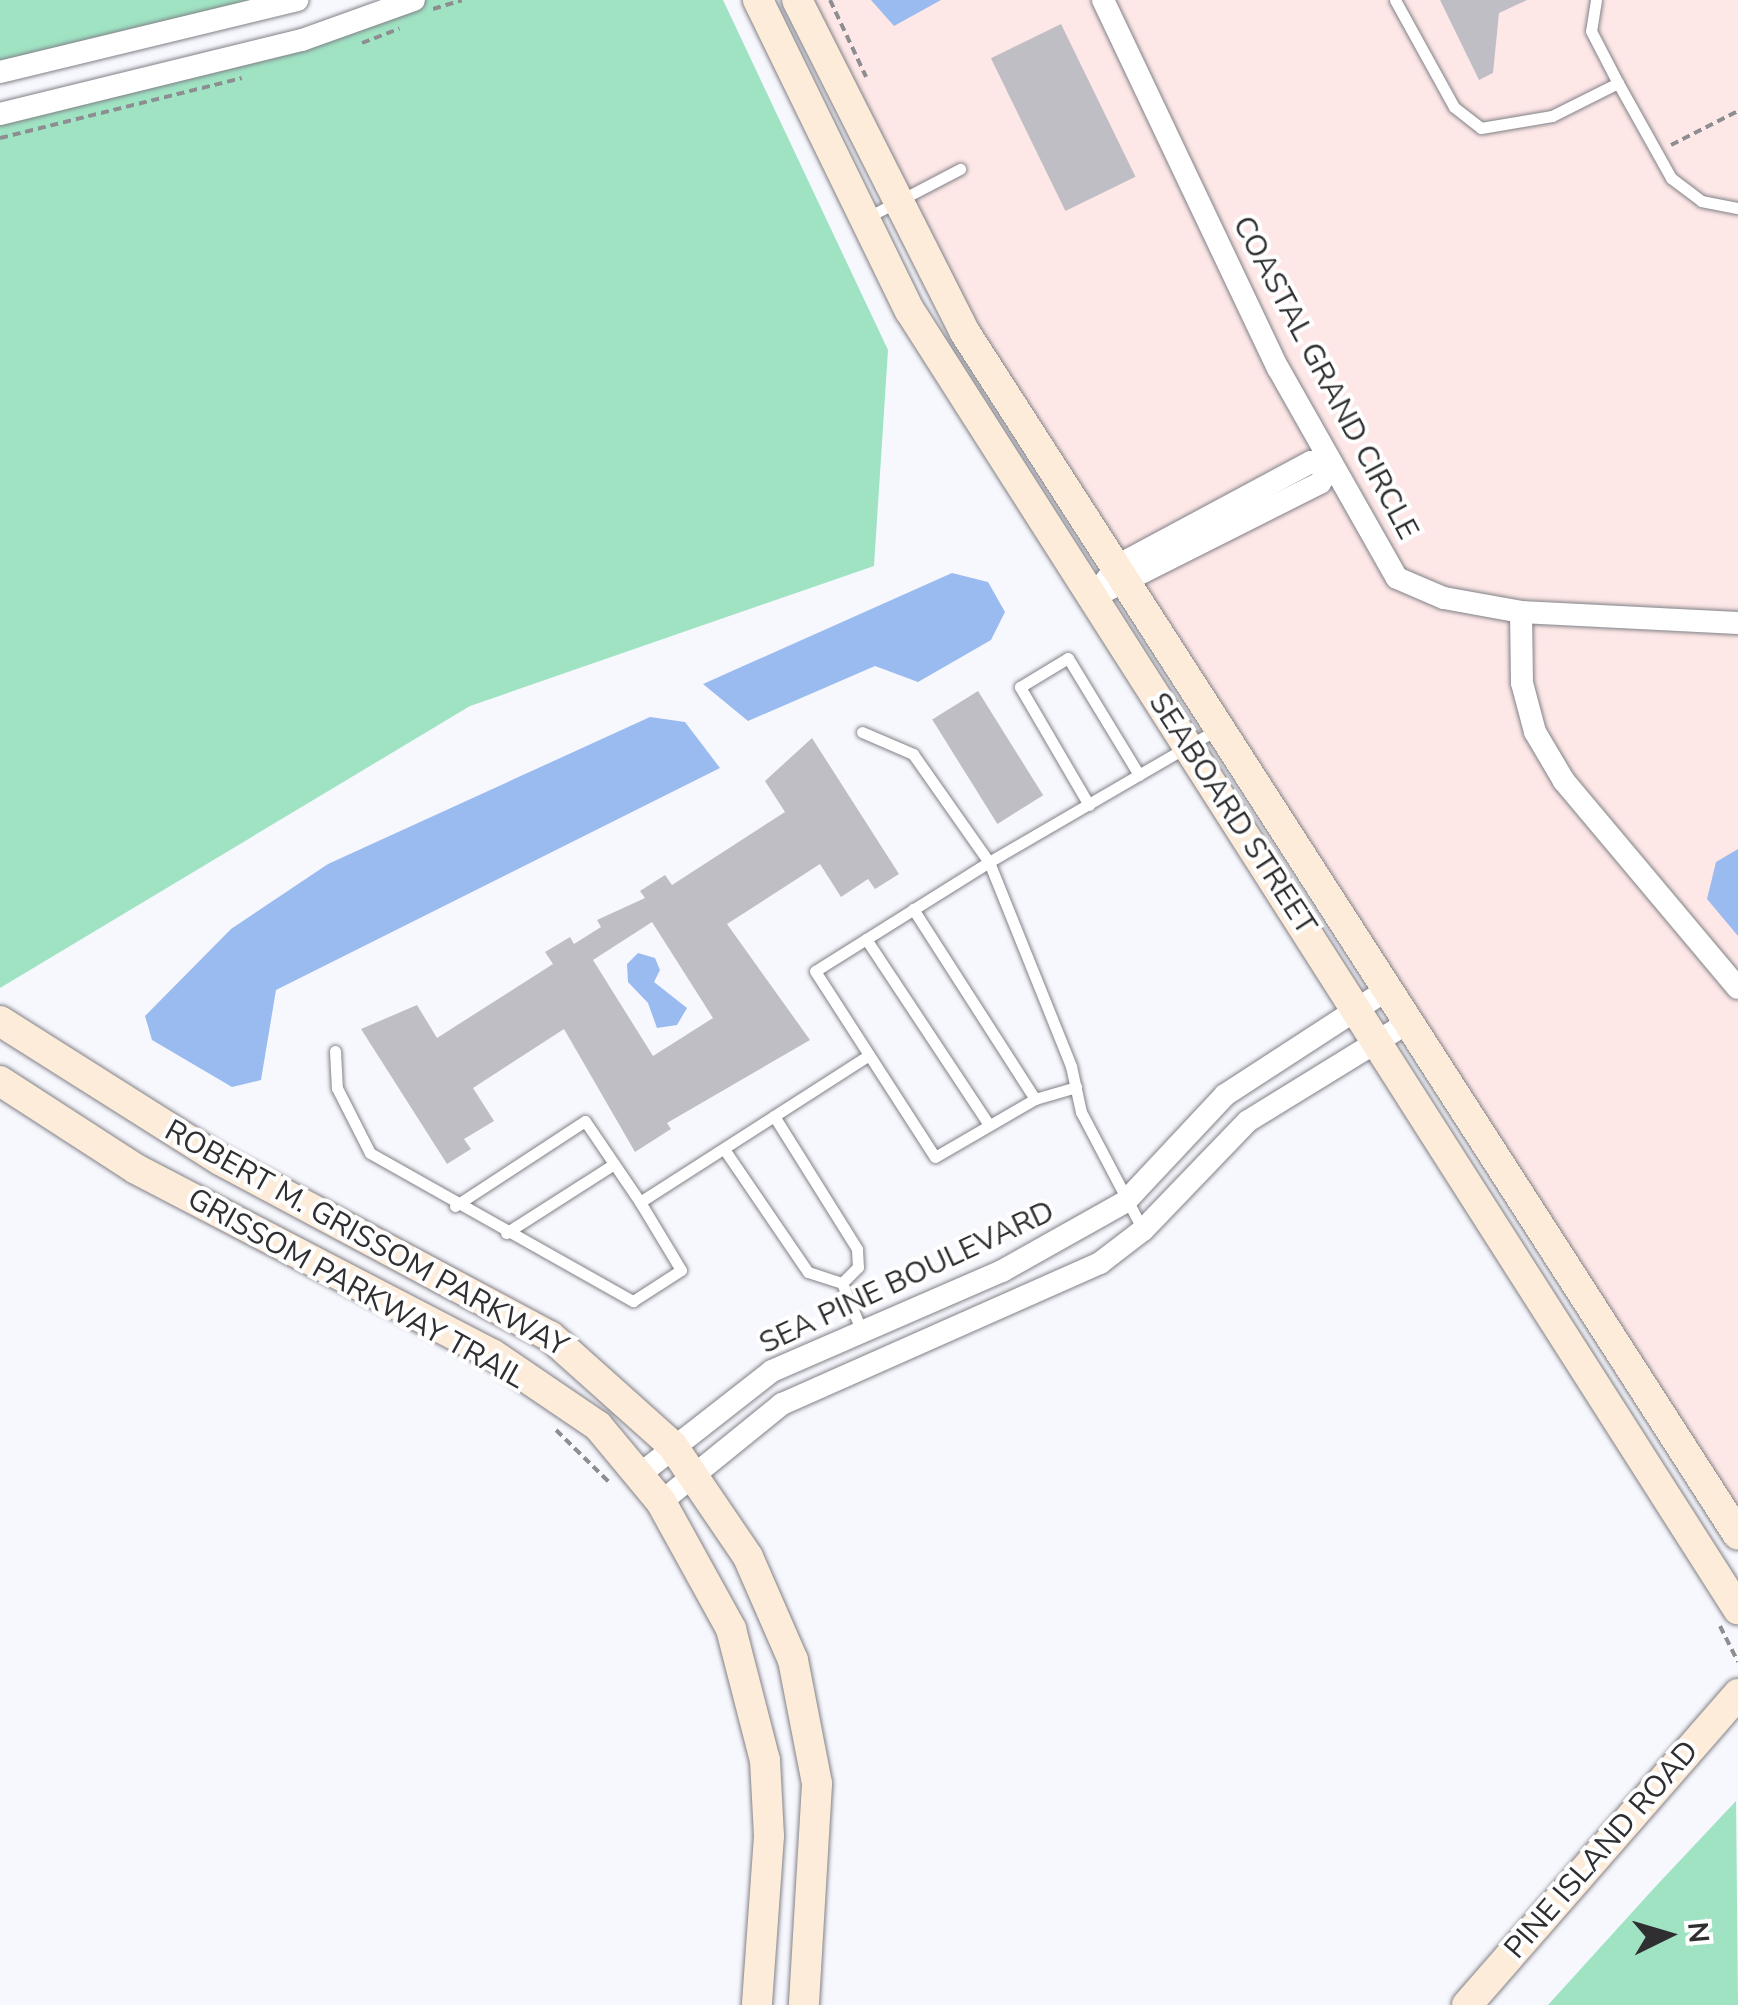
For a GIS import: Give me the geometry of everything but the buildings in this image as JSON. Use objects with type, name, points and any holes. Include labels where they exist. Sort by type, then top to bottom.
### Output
[{"type":"street","points":[[0,72],[182,31],[297,0]]},
{"type":"street","points":[[0,114],[302,40],[414,0]]},
{"type":"street","name":"SEABOARD STREET","points":[[758,0],[910,312],[1738,1609]]},
{"type":"street","name":"SEABOARD STREET","points":[[797,0],[964,331],[1738,1535]]},
{"type":"street","name":"COASTAL GRAND CIRCLE","points":[[1103,0],[1331,466],[1397,578],[1444,598],[1521,612],[1738,623]]},
{"type":"street","points":[[182,31],[189,68]]},
{"type":"street","points":[[1094,597],[1122,576],[1320,483],[1331,466]]},
{"type":"street","points":[[1521,612],[1522,683],[1534,732],[1564,780],[1738,988]]},
{"type":"street","name":"SEA PINE BOULEVARD","points":[[630,1485],[672,1445],[772,1372],[1002,1272],[1125,1202],[1225,1095],[1388,989]]},
{"type":"street","name":"ROBERT M. GRISSOM PARKWAY","points":[[0,1021],[220,1160],[550,1336],[672,1445],[748,1556],[793,1660],[816,1784],[804,2005]]},
{"type":"street","name":"SEA PINE BOULEVARD","points":[[661,1502],[782,1404],[881,1364],[1100,1264],[1143,1230],[1248,1121],[1409,1022]]},
{"type":"street","name":"ROBERT M. GRISSOM PARKWAY","points":[[0,1080],[136,1169],[492,1354],[598,1426],[630,1485],[661,1502],[731,1630],[765,1760],[770,1836],[757,2005]]},
{"type":"street","points":[[862,1332],[881,1364]]},
{"type":"street","name":"PINE ISLAND ROAD","points":[[1467,2005],[1738,1694]]},
{"type":"lane","points":[[1395,0],[1454,107],[1481,128],[1552,116],[1618,83]]},
{"type":"lane","points":[[1596,0],[1591,31],[1654,153],[1684,191],[1738,208]]},
{"type":"lane","points":[[864,218],[960,169]]},
{"type":"lane","points":[[1089,806],[1020,687],[1068,658],[1139,774]]},
{"type":"lane","points":[[1076,1087],[1035,1099],[935,1158],[815,971],[990,862],[1220,728]]},
{"type":"lane","points":[[862,732],[912,754],[990,862],[1076,1087],[1125,1202],[1143,1230]]},
{"type":"lane","points":[[913,909],[1035,1099]]},
{"type":"lane","points":[[866,938],[989,1125]]},
{"type":"lane","points":[[335,1050],[338,1088],[370,1153],[456,1206],[633,1301],[681,1270],[585,1121],[456,1206]]},
{"type":"lane","points":[[640,1202],[869,1055]]},
{"type":"lane","points":[[774,1116],[856,1249],[858,1267],[842,1283]]},
{"type":"lane","points":[[724,1149],[808,1272],[842,1283],[862,1332]]},
{"type":"lane","points":[[506,1233],[614,1164]]},
{"type":"path","points":[[1654,153],[1738,112]]},
{"type":"path","points":[[550,1426],[630,1485]]},
{"type":"shaded area","points":[[797,0],[1738,0],[1738,1533],[964,331]]},
{"type":"green space","points":[[0,0],[293,0],[0,75]]},
{"type":"green space","points":[[414,0],[723,0],[888,350],[874,566],[470,706],[0,988],[0,114]]},
{"type":"green space","points":[[1736,1801],[1738,2005],[1548,2005],[1656,1886]]},
{"type":"water","points":[[871,0],[941,0],[894,26]]},
{"type":"water","points":[[952,573],[988,582],[1005,612],[991,640],[918,682],[875,666],[748,721],[703,684]]},
{"type":"water","points":[[650,717],[685,722],[720,768],[276,990],[261,1080],[232,1087],[152,1040],[145,1016],[231,929],[328,864]]},
{"type":"water","points":[[1738,849],[1738,936],[1707,899],[1716,862]]},
{"type":"water","points":[[638,953],[655,958],[660,970],[654,982],[687,1008],[677,1025],[657,1028],[648,1003],[628,982],[627,964]]}]
